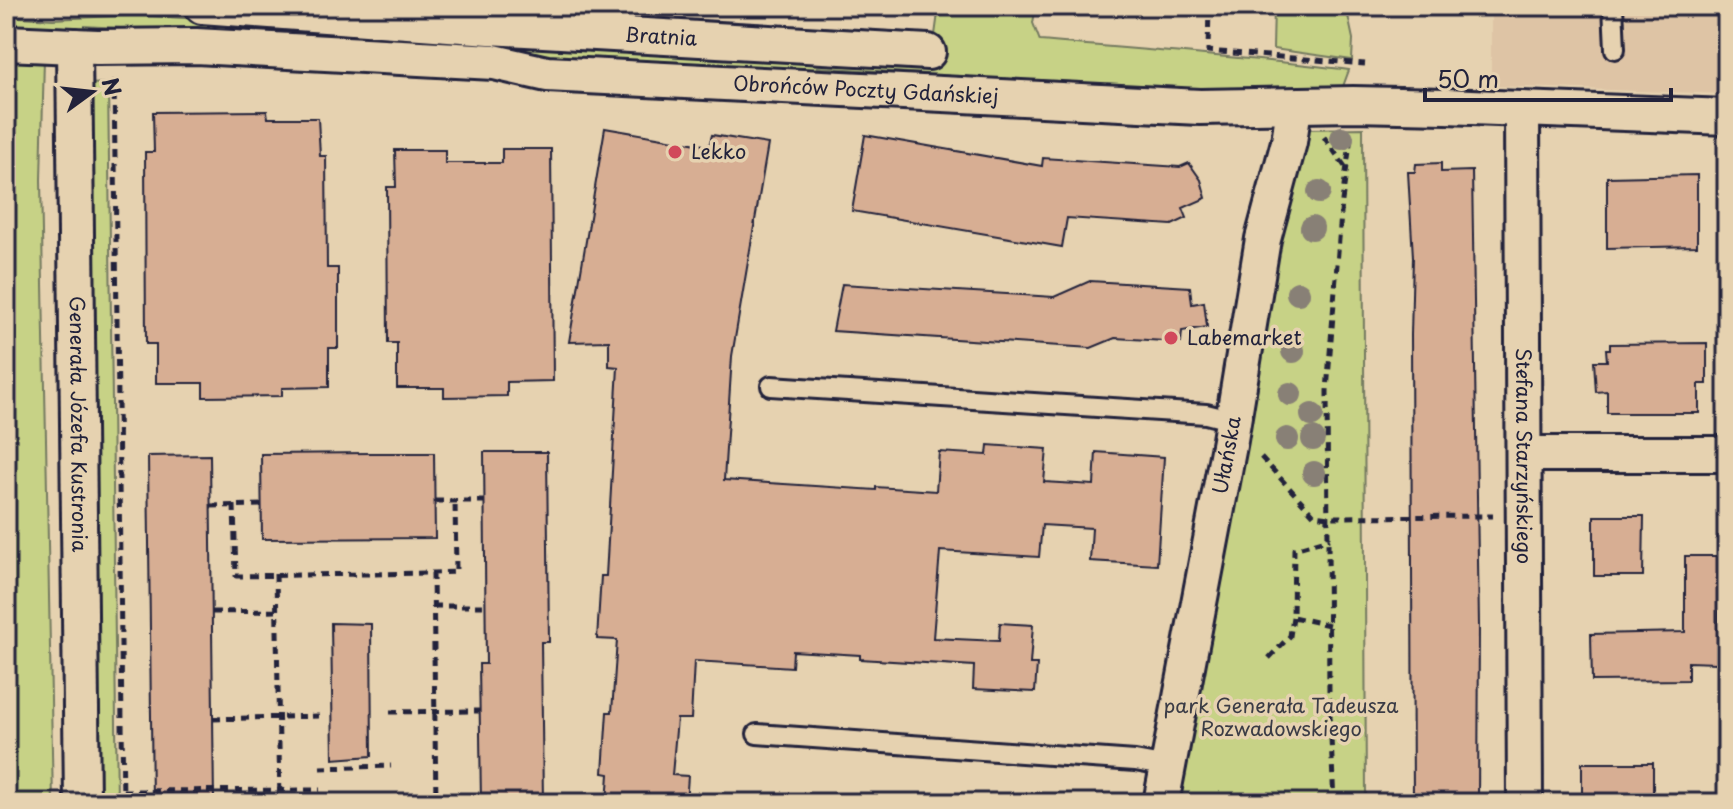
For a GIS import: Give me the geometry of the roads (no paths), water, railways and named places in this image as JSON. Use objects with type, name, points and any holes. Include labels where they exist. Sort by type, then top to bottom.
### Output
[{"type":"street","name":"Bratnia","points":[[202,6],[490,27],[928,52]]},
{"type":"street","name":"Obrońców Poczty Gdańskiej","points":[[6,43],[196,46],[494,62],[547,74],[1139,104],[1293,115],[1353,104],[1727,117]]},
{"type":"street","name":"Generała Józefa Kustronia","points":[[74,46],[82,803]]},
{"type":"street","name":"Stefana Starzyńskiego","points":[[1522,110],[1525,803]]},
{"type":"street","name":"Ułańska","points":[[1161,803],[1232,430],[1263,239],[1293,115]]},
{"type":"street","points":[[1525,454],[1727,454]]},
{"type":"lane","points":[[1613,6],[1615,49]]},
{"type":"lane","points":[[771,386],[1206,414],[1232,430]]},
{"type":"lane","points":[[757,734],[1135,761],[1168,767]]},
{"type":"place","name":"Lekko","points":[[675,152]]},
{"type":"place","name":"Labemarket","points":[[1171,338]]},
{"type":"park label","name":"park Generała Tadeusza Rozwadowskiego","points":[[1281,718]]}]
